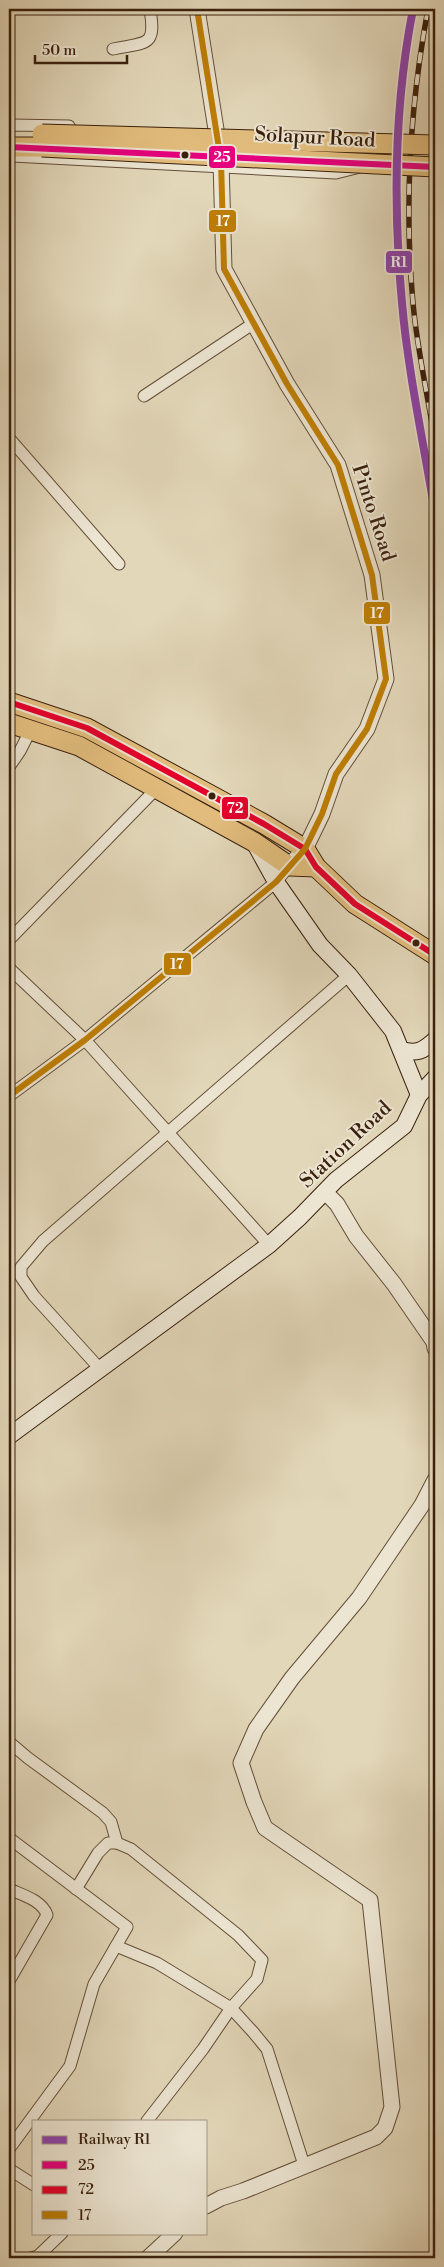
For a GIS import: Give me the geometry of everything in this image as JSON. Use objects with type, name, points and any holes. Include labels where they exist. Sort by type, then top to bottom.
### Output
[{"type":"main road","points":[[9,134],[42,141]]},
{"type":"main road","points":[[9,147],[42,141],[435,145]]},
{"type":"main road","name":"Solapur Road","points":[[42,141],[435,167]]},
{"type":"main road","points":[[9,702],[87,728],[264,824],[304,849],[316,867],[355,904],[435,955]]},
{"type":"main road","points":[[9,723],[79,746],[254,842],[290,866],[316,867]]},
{"type":"main road","points":[[254,842],[276,882],[320,945],[349,975],[393,1031],[419,1095]]},
{"type":"main road","points":[[401,1050],[413,1053],[421,1052],[435,1040]]},
{"type":"main road","name":"Station Road","points":[[9,1436],[102,1370],[269,1245],[336,1180],[404,1126],[419,1095],[435,1078]]},
{"type":"street","points":[[113,49],[148,40],[154,31],[150,9]]},
{"type":"street","name":"Pinto Road","points":[[197,9],[221,166],[224,269],[287,384],[338,465],[372,575],[386,679],[367,729],[336,774],[322,814],[304,849],[290,866]]},
{"type":"street","points":[[9,129],[12,125],[27,124],[217,139],[358,134],[376,143]]},
{"type":"street","points":[[9,154],[12,156],[221,166],[336,174],[371,163]]},
{"type":"street","points":[[144,396],[254,323]]},
{"type":"street","points":[[9,438],[119,564]]},
{"type":"street","points":[[9,767],[20,751],[31,729]]},
{"type":"street","points":[[9,940],[157,788]]},
{"type":"street","points":[[9,1096],[85,1040],[276,882],[290,866]]},
{"type":"street","points":[[9,968],[85,1040],[269,1245]]},
{"type":"street","points":[[102,1370],[34,1296],[22,1277],[21,1267],[43,1241],[349,975]]},
{"type":"street","points":[[324,1192],[336,1204],[356,1236],[394,1284],[434,1342],[435,1348]]},
{"type":"street","points":[[208,2205],[221,2198],[243,2191],[376,2137],[385,2128],[392,2107],[370,1900],[265,1828],[241,1763],[256,1729],[292,1678],[359,1598],[422,1505],[435,1480]]},
{"type":"street","points":[[9,1742],[103,1813],[110,1822],[117,1843]]},
{"type":"street","points":[[9,1838],[127,1927],[94,1984],[70,2066],[9,2149]]},
{"type":"street","points":[[76,1889],[98,1852],[108,1843],[117,1843],[132,1849],[238,1935],[262,1960],[257,1979],[231,2008],[204,2049],[148,2120]]},
{"type":"street","points":[[9,1889],[33,1900],[45,1909],[47,1915],[9,1981]]},
{"type":"street","points":[[116,1946],[157,1963],[231,2008],[267,2049],[304,2165]]},
{"type":"street","points":[[9,2169],[32,2184]]},
{"type":"street","points":[[31,2258],[38,2256],[61,2234]]},
{"type":"street","points":[[148,2258],[174,2234]]},
{"type":"railway","points":[[428,9],[413,119],[410,155],[409,229],[415,320],[435,442]]},
{"type":"rail line","name":"R1","points":[[413,9],[402,82],[399,119],[397,229],[408,355],[435,513]]},
{"type":"transit line","name":"17","points":[[9,1096],[85,1040],[276,882],[305,849],[322,814],[336,774],[367,729],[386,679],[372,575],[338,465],[287,384],[224,269],[221,161],[197,9]]},
{"type":"transit line","name":"25","points":[[9,147],[435,167]]},
{"type":"transit line","name":"72","points":[[9,702],[87,728],[264,824],[305,849],[316,867],[355,904],[435,955]]}]
